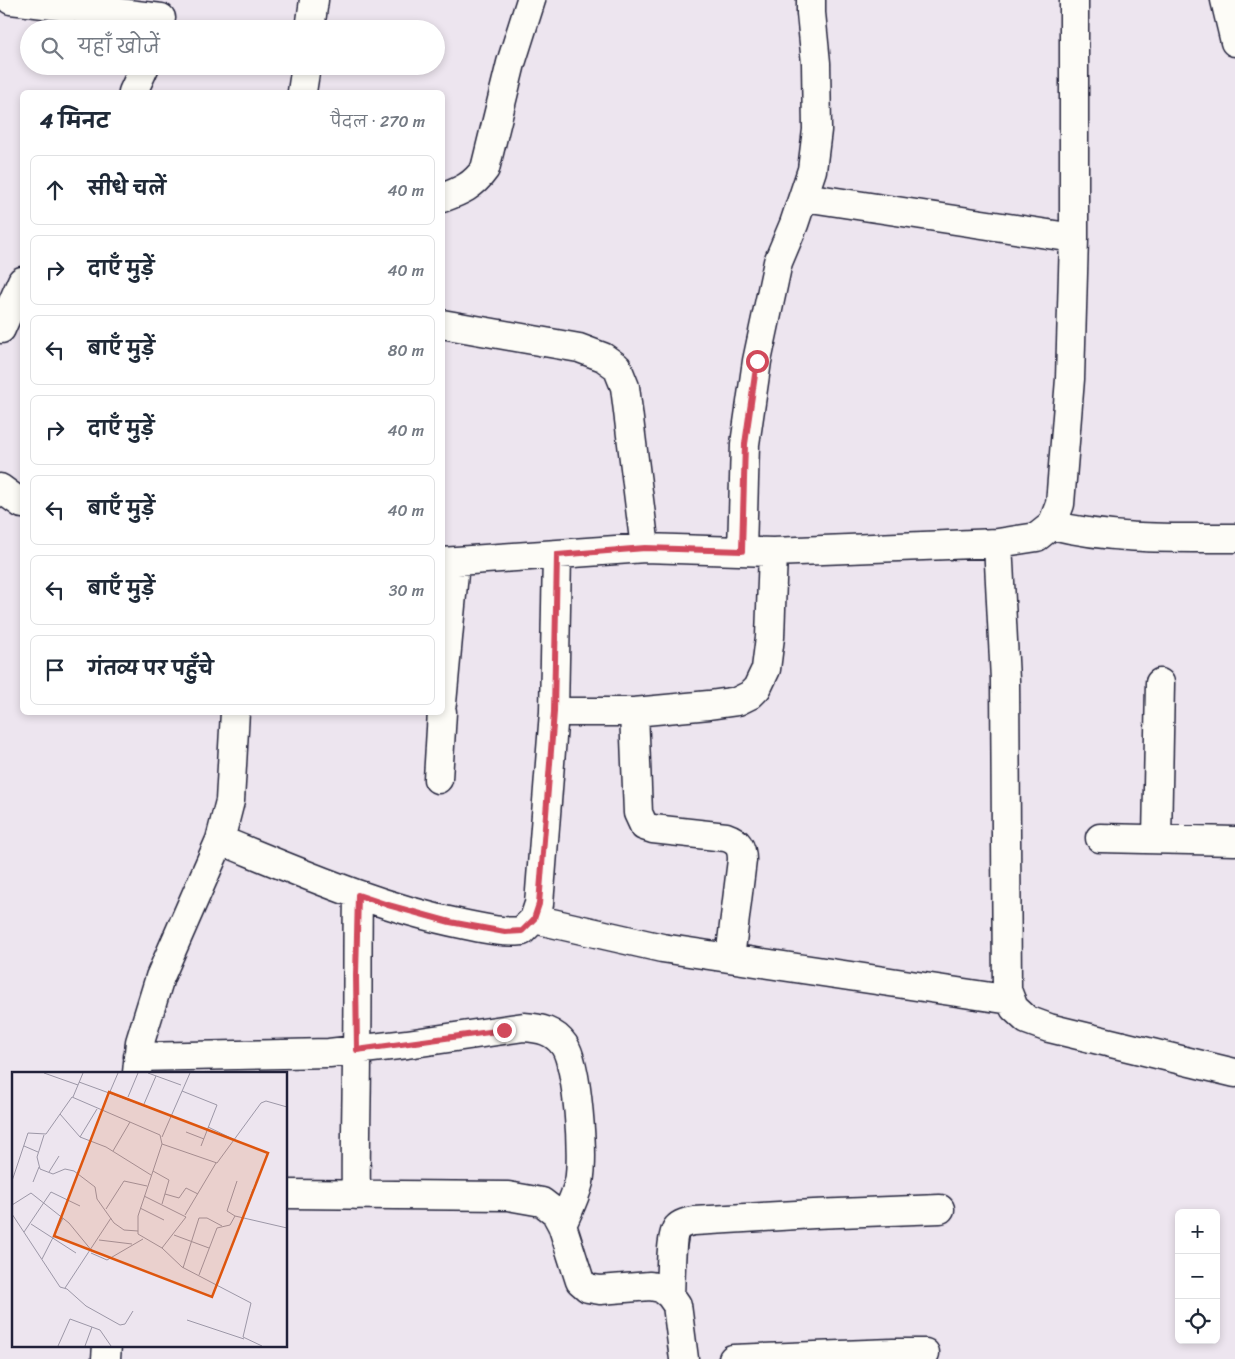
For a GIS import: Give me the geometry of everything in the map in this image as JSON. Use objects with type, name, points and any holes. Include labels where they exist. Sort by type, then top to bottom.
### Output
[{"type":"street","points":[[11,0],[162,16]]},
{"type":"street","points":[[311,20],[314,0]]},
{"type":"street","points":[[445,197],[460,192],[477,182],[485,169],[511,63],[531,0]]},
{"type":"street","points":[[742,551],[745,444],[757,361],[778,262],[804,197],[812,170],[817,130],[816,62],[811,0]]},
{"type":"street","points":[[445,643],[449,562],[645,548],[773,552],[998,544],[1037,537],[1052,526],[1060,504],[1070,379],[1074,238],[1074,0]]},
{"type":"street","points":[[1228,1],[1235,42]]},
{"type":"street","points":[[134,90],[141,75]]},
{"type":"street","points":[[302,90],[305,75]]},
{"type":"street","points":[[804,197],[1074,238]]},
{"type":"street","points":[[8,331],[20,288]]},
{"type":"street","points":[[445,325],[579,348],[603,356],[617,367],[625,387],[645,548]]},
{"type":"street","points":[[0,488],[20,503]]},
{"type":"street","points":[[1052,526],[1114,536],[1235,538]]},
{"type":"street","points":[[998,544],[1005,680],[1007,990],[1014,1008],[1027,1020],[1049,1028],[1235,1073]]},
{"type":"street","points":[[554,712],[634,712],[738,701],[750,694],[757,688],[766,669],[770,637],[773,552]]},
{"type":"street","points":[[220,840],[358,895],[415,913],[505,932],[522,931],[534,919],[539,904],[554,712],[557,555]]},
{"type":"street","points":[[1157,839],[1160,683]]},
{"type":"street","points":[[634,712],[638,813],[644,826],[653,829],[726,837],[735,840],[742,848],[730,958]]},
{"type":"street","points":[[236,715],[230,801],[220,840],[160,976],[140,1042],[138,1065],[357,1050],[524,1027],[538,1028],[551,1032],[564,1045],[572,1064],[577,1090],[579,1181],[562,1225]]},
{"type":"street","points":[[438,779],[442,715]]},
{"type":"street","points":[[1100,838],[1235,841]]},
{"type":"street","points":[[356,1195],[358,895]]},
{"type":"street","points":[[534,919],[662,948],[1011,1000]]},
{"type":"street","points":[[288,1194],[508,1196],[542,1202],[554,1212],[562,1225],[580,1281],[588,1288],[600,1290],[650,1286],[661,1288],[670,1295],[677,1305],[684,1359]]},
{"type":"street","points":[[670,1295],[673,1238],[676,1228],[684,1223],[814,1214],[940,1210]]},
{"type":"street","points":[[106,1359],[107,1346]]},
{"type":"street","points":[[733,1359],[894,1353],[925,1354]]},
{"type":"route","points":[[504,1030],[357,1050],[358,895],[450,922],[505,932],[522,931],[534,919],[539,904],[554,712],[557,555],[645,548],[742,551],[745,444],[757,361]]}]
